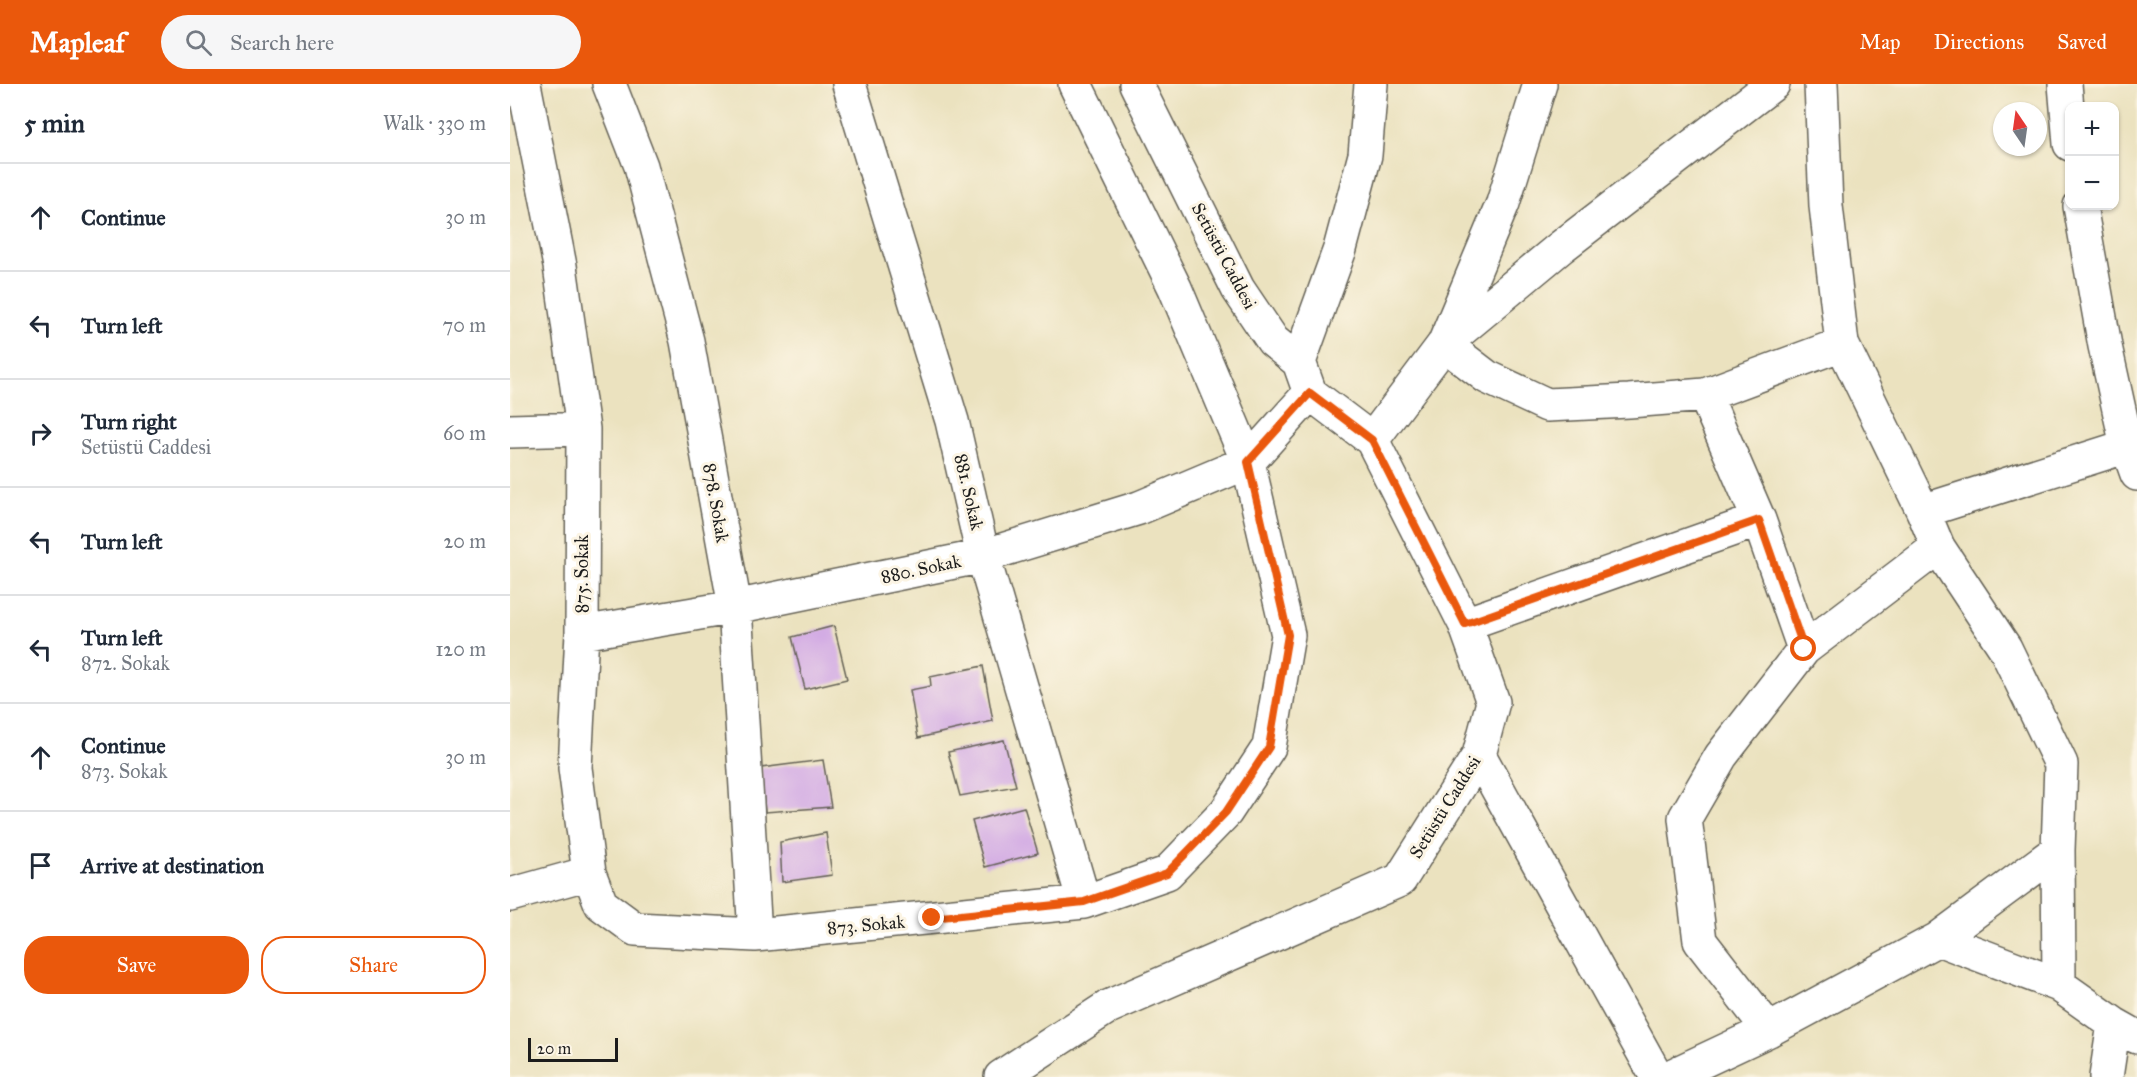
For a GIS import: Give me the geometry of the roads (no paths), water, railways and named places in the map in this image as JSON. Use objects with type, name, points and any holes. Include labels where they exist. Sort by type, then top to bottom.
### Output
[{"type":"street","name":"875. Sokak","points":[[524,84],[560,266],[583,429],[582,633],[575,768],[589,873],[601,904],[635,928],[755,935]]},
{"type":"street","name":"878. Sokak","points":[[609,84],[641,166],[687,341],[735,607],[755,935]]},
{"type":"street","name":"881. Sokak","points":[[849,84],[952,421],[983,556],[1084,902]]},
{"type":"street","name":"873. Sokak","points":[[755,935],[1084,902],[1167,873],[1226,812],[1269,747],[1288,635],[1248,462],[1175,288],[1075,84]]},
{"type":"street","name":"Setüstü Caddesi","points":[[1136,84],[1238,289],[1273,341],[1299,362]]},
{"type":"street","points":[[1248,462],[1310,393],[1299,362],[1340,249],[1365,155],[1371,84]]},
{"type":"street","points":[[1444,344],[1503,203],[1540,84]]},
{"type":"street","points":[[1372,440],[1444,344],[1561,247],[1773,84]]},
{"type":"street","points":[[1821,84],[1826,206],[1842,344],[1923,511],[1938,547],[2006,648],[2061,764],[2058,850],[2059,985]]},
{"type":"street","points":[[2065,84],[2066,102]]},
{"type":"street","points":[[1923,511],[2134,454],[2105,346],[2081,210]]},
{"type":"street","points":[[1444,344],[1487,377],[1547,405],[1705,395],[1842,344]]},
{"type":"street","name":"Setüstü Caddesi","points":[[1001,1077],[1108,1007],[1400,879],[1479,755],[1493,702],[1465,624],[1372,440],[1310,393]]},
{"type":"street","points":[[1705,395],[1759,520],[1804,649]]},
{"type":"street","points":[[510,431],[583,429]]},
{"type":"street","name":"880. Sokak","points":[[582,633],[735,607],[983,556],[1139,508],[1248,462]]},
{"type":"street","points":[[1465,624],[1759,520]]},
{"type":"street","points":[[1769,1030],[1700,941],[1685,818],[1721,756],[1804,649],[1938,547]]},
{"type":"street","points":[[1479,755],[1657,1077]]},
{"type":"street","points":[[1669,1077],[1769,1030],[1938,939],[2058,850]]},
{"type":"street","points":[[510,895],[589,873]]},
{"type":"street","points":[[1938,939],[2059,985],[2126,1031],[2106,1077]]}]
